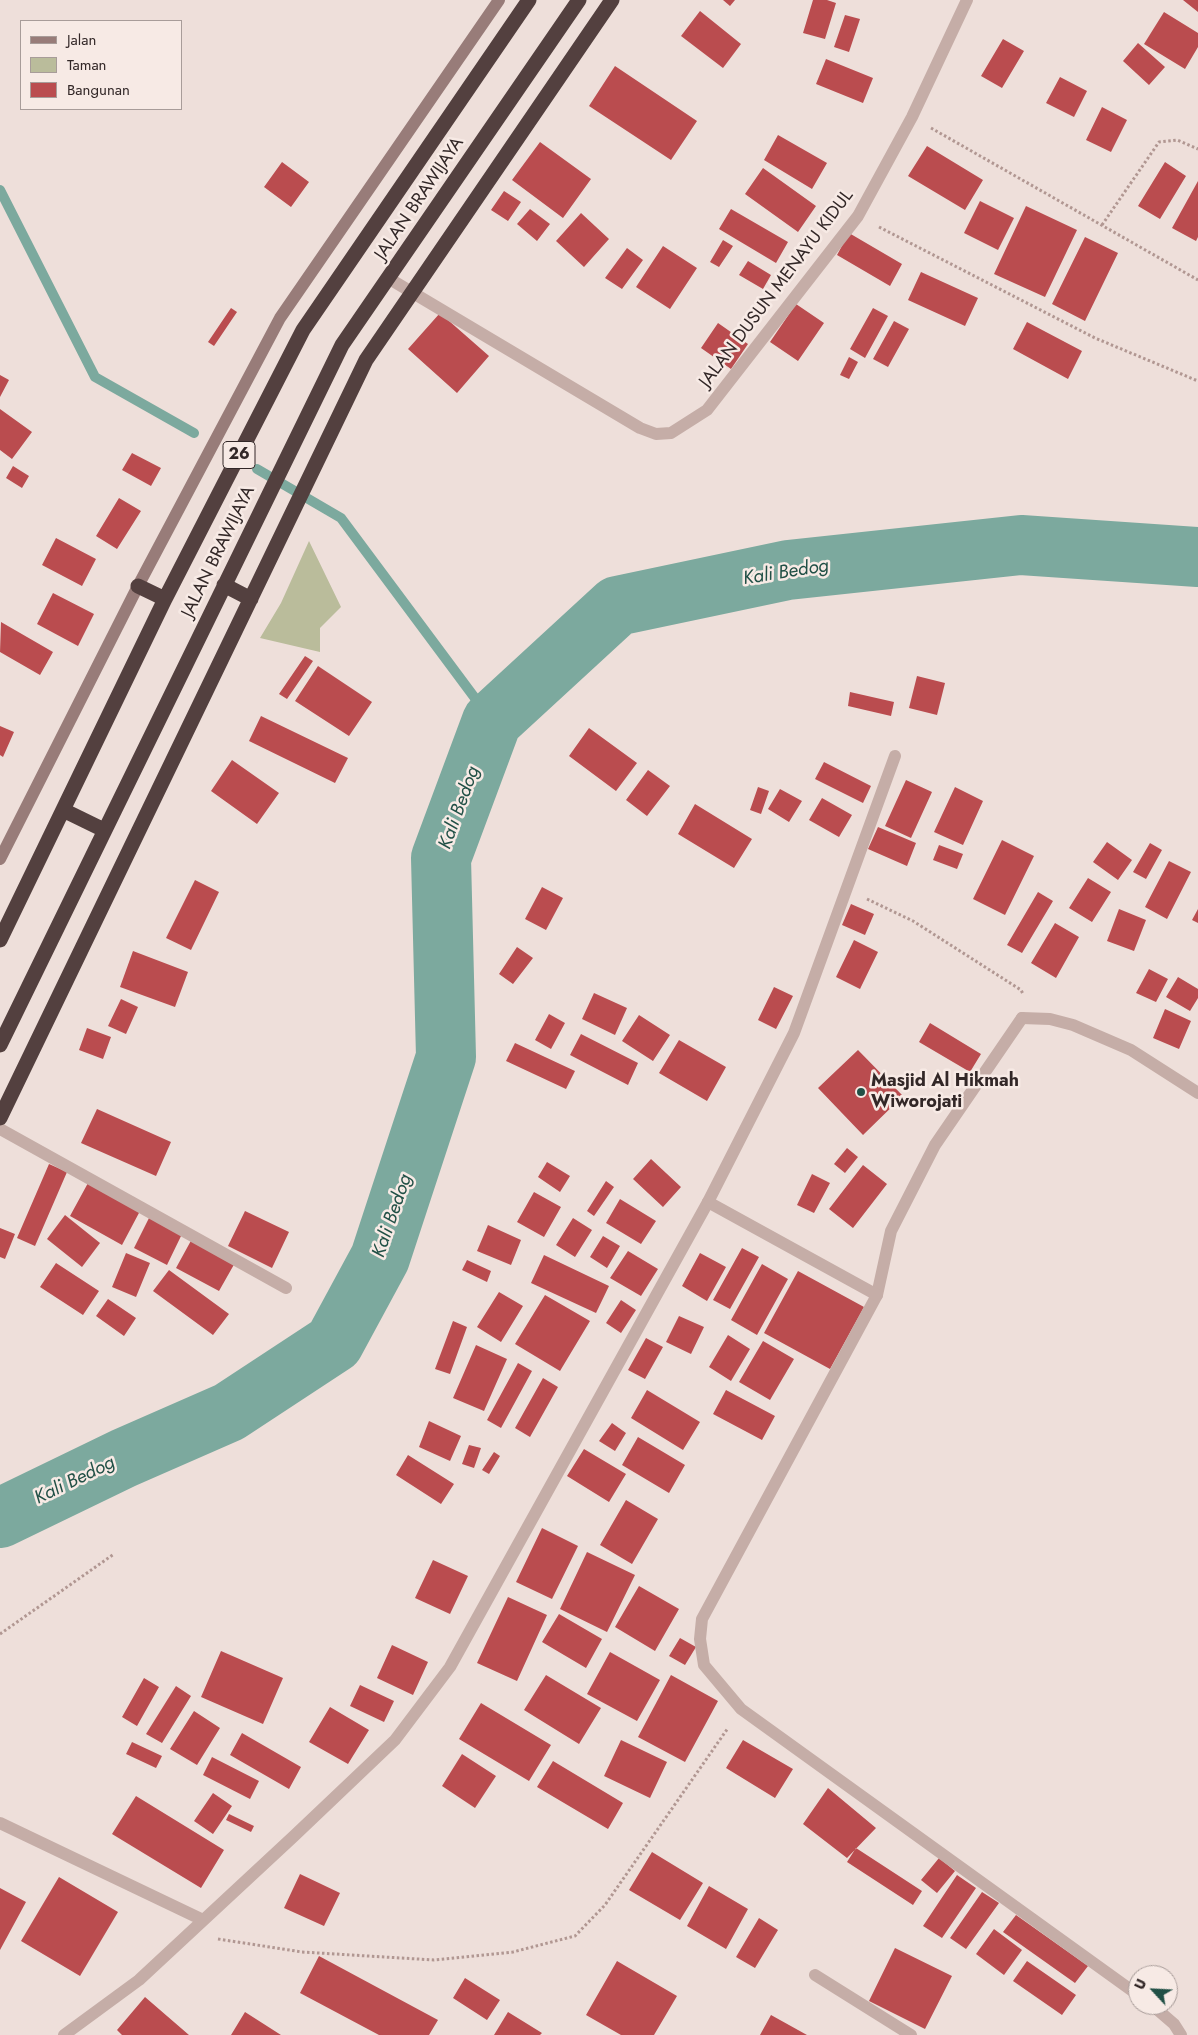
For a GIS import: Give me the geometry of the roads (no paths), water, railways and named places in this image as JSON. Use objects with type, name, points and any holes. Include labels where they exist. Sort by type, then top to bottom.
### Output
[{"type":"highway","name":"JALAN BRAWIJAYA","points":[[0,940],[166,599],[303,330],[529,0]]},
{"type":"highway","name":"JALAN BRAWIJAYA","points":[[0,1045],[342,345],[579,0]]},
{"type":"highway","points":[[0,1118],[366,360],[612,0]]},
{"type":"highway","points":[[224,585],[251,599]]},
{"type":"highway","points":[[138,586],[166,599]]},
{"type":"highway","points":[[62,810],[104,830]]},
{"type":"street","points":[[0,858],[138,586],[280,318],[499,0]]},
{"type":"street","name":"JALAN DUSUN MENAYU KIDUL","points":[[388,278],[640,428],[656,434],[671,433],[707,410],[858,216],[912,117],[967,0]]},
{"type":"street","points":[[64,2035],[139,1980],[395,1740],[450,1667],[708,1202],[794,1033],[895,756]]},
{"type":"street","points":[[1128,1988],[741,1709],[704,1665],[700,1639],[702,1619],[877,1295],[891,1231],[935,1145],[1022,1018],[1050,1019],[1090,1032],[1131,1050],[1198,1093]]},
{"type":"street","points":[[0,1129],[286,1288]]},
{"type":"street","points":[[708,1202],[877,1295]]},
{"type":"street","points":[[0,1823],[203,1920]]},
{"type":"street","points":[[815,1975],[911,2035]]},
{"type":"street","points":[[1164,2015],[1174,2024],[1181,2035]]},
{"type":"waterway","points":[[0,190],[95,377],[194,433]]},
{"type":"waterway","points":[[257,469],[341,518],[492,721]]},
{"type":"waterway","name":"Kali Bedog","points":[[0,1518],[124,1458],[229,1412],[334,1343],[380,1258],[446,1057],[441,858],[492,721],[617,606],[788,570],[1021,545],[1198,557]]},
{"type":"place","name":"Masjid Al Hikmah Wiworojati","points":[[861,1092]]}]
